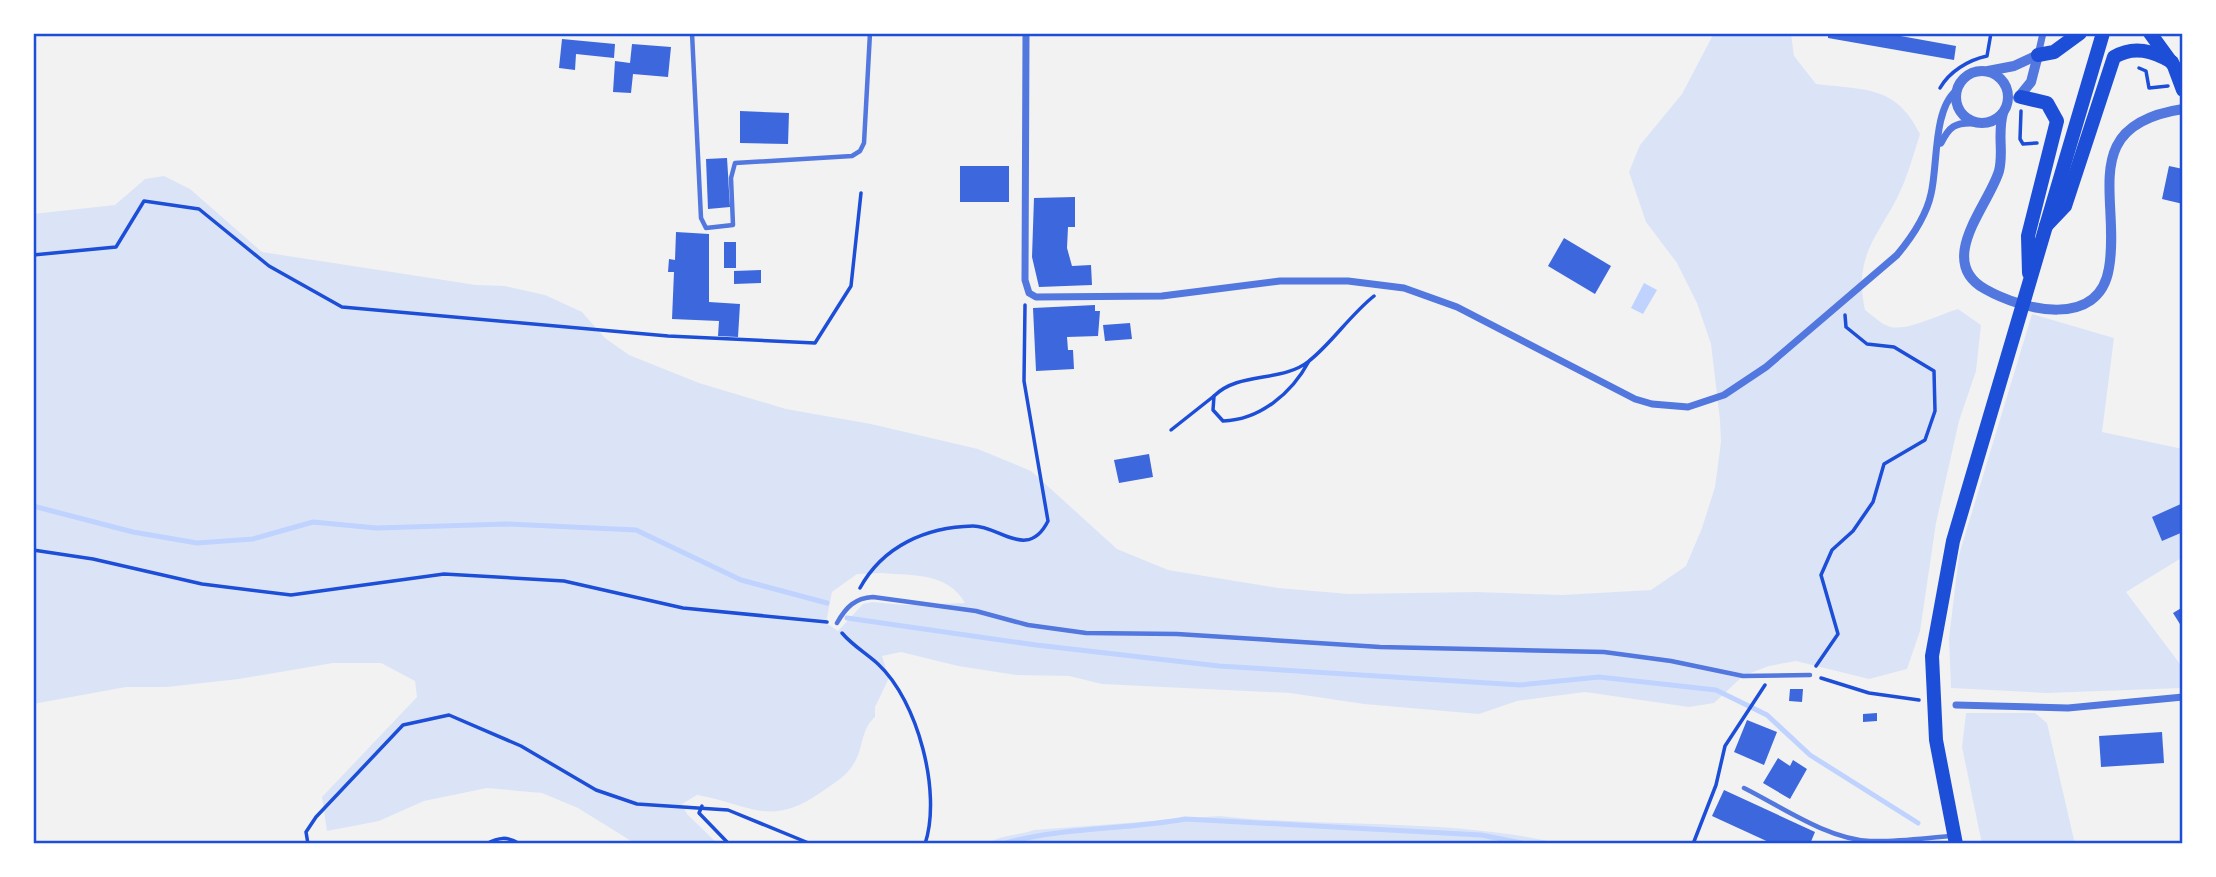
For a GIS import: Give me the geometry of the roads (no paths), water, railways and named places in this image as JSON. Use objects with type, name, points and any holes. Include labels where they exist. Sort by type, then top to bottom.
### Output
[{"type":"main road","points":[[2038,55],[2054,52],[2080,33]]},
{"type":"main road","points":[[1954,840],[1936,740],[1932,656],[1953,541],[2103,33]]},
{"type":"main road","points":[[2150,33],[2172,62],[2181,85]]},
{"type":"main road","points":[[2045,227],[2065,206],[2114,57],[2126,51],[2141,50],[2172,62]]},
{"type":"main road","points":[[2014,99],[2047,103],[2057,121],[2028,236],[2027,266],[2031,277]]},
{"type":"street","points":[[1026,33],[1025,280],[1033,295],[1162,296],[1280,281],[1320,280],[1386,285],[1444,301],[1635,399],[1688,407],[1724,395],[1766,367],[1843,303],[1910,240],[1931,197],[1941,114],[1947,100],[1971,73],[2014,66],[2038,55]]},
{"type":"street","points":[[2043,33],[2031,82],[2003,113],[1998,137],[2000,166],[1968,234],[1965,251],[1968,271],[1974,280],[1997,295],[2056,311],[2084,305],[2102,286],[2110,261],[2109,165],[2127,134],[2138,123],[2153,115],[2183,108]]},
{"type":"street","points":[[1986,71],[2006,85],[2014,99]]},
{"type":"street","points":[[1956,91],[1961,114],[1998,137]]},
{"type":"street","points":[[1939,147],[1951,127],[1962,122],[1979,123],[2003,113]]},
{"type":"street","points":[[1956,705],[2068,708],[2183,697]]},
{"type":"lane","points":[[692,33],[701,218],[706,228],[733,225],[731,178],[735,163],[852,156],[860,151],[864,143],[870,33]]},
{"type":"lane","points":[[837,622],[859,598],[873,597],[963,609],[1028,625],[1086,633],[1177,634],[1380,647],[1604,652],[1671,661],[1743,676],[1810,675]]},
{"type":"lane","points":[[1744,788],[1825,829],[1850,838],[1871,841],[1954,840]]},
{"type":"water","points":[[1644,283],[1657,290],[1643,314],[1631,308]]},
{"type":"waterway","points":[[33,506],[133,532],[197,543],[253,539],[313,522],[376,528],[507,524],[636,530],[741,580],[827,603]]},
{"type":"waterway","points":[[847,618],[1036,645],[1219,666],[1520,685],[1599,677],[1716,690],[1767,715],[1810,755],[1918,823]]},
{"type":"waterway","points":[[1002,844],[1047,834],[1185,819],[1481,835],[1527,844]]}]
